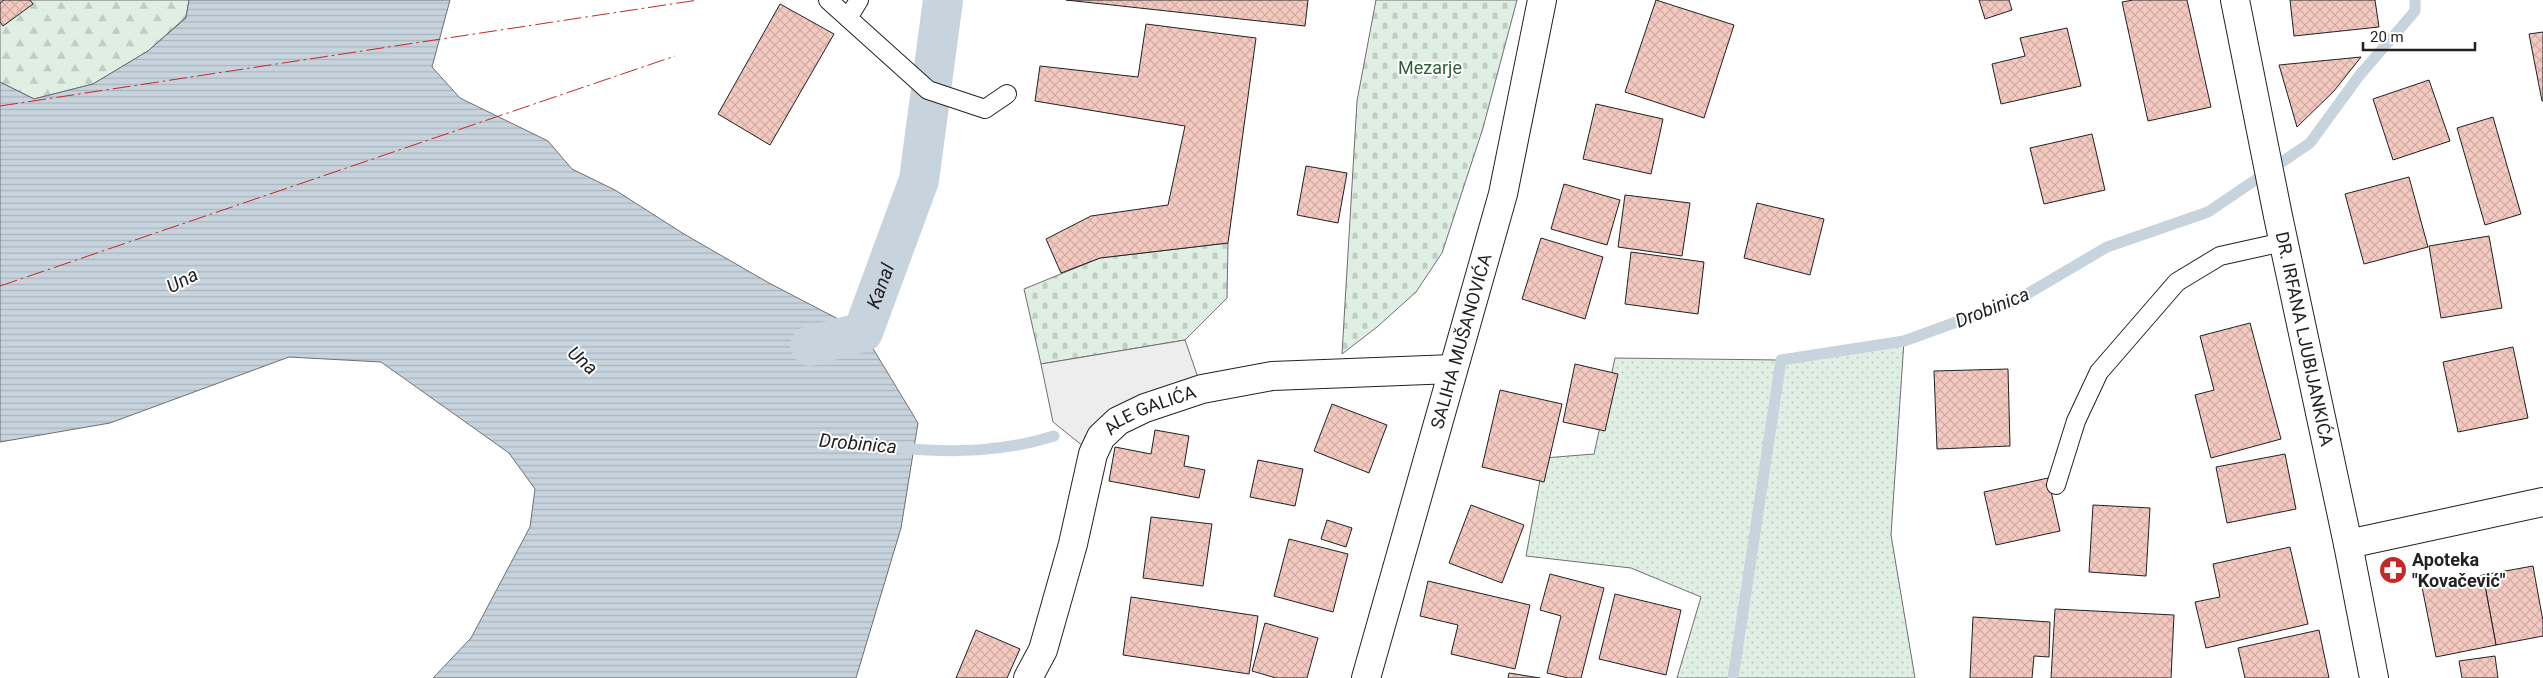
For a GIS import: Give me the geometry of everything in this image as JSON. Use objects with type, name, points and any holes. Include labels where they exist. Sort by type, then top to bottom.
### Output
[{"type":"street","name":"SALIHA MUŠANOVIĆA","points":[[1366,678],[1503,194],[1542,0]]},
{"type":"street","name":"DR. IRFANA LJUBIJANKIĆA","points":[[2235,0],[2374,678]]},
{"type":"street","name":"ALE GALIĆA","points":[[1028,678],[1043,650],[1073,544],[1093,454],[1101,437],[1118,420],[1145,408],[1202,389],[1272,376],[1453,369]]},
{"type":"street","points":[[2348,544],[2543,502]]},
{"type":"lane","points":[[828,0],[928,90],[986,109],[1007,94]]},
{"type":"lane","points":[[848,18],[859,0]]},
{"type":"lane","points":[[2056,485],[2076,421],[2099,372],[2177,282],[2220,256],[2281,229]]},
{"type":"green space","points":[[0,0],[189,0],[186,17],[148,51],[93,84],[34,99],[0,82]]},
{"type":"green space","name":"Mezarje","points":[[1376,0],[1517,0],[1483,128],[1442,253],[1416,292],[1377,327],[1342,354],[1357,101]]},
{"type":"green space","points":[[1228,243],[1227,298],[1185,340],[1041,364],[1024,289],[1100,258]]},
{"type":"green space","points":[[1904,341],[1891,535],[1915,678],[1677,678],[1701,597],[1631,568],[1526,556],[1544,458],[1594,454],[1615,358],[1781,360]]},
{"type":"shaded area","points":[[1185,340],[1202,389],[1145,408],[1093,454],[1053,422],[1041,364]]},
{"type":"water","name":"Una","points":[[189,0],[450,0],[432,67],[460,98],[548,141],[572,169],[615,190],[684,234],[769,283],[863,332],[918,423],[901,528],[856,678],[433,678],[471,638],[530,527],[535,489],[509,453],[381,362],[289,357],[110,423],[0,442],[0,82],[34,99],[93,84],[148,51],[186,18]]},
{"type":"building","points":[[4,0],[30,0],[33,4],[3,26],[0,22],[0,3]]},
{"type":"building","points":[[1066,0],[1308,0],[1305,26]]},
{"type":"building","points":[[1656,0],[1734,25],[1704,118],[1625,92]]},
{"type":"building","points":[[1979,0],[2009,0],[2012,10],[1985,19]]},
{"type":"building","points":[[2133,0],[2187,0],[2211,107],[2148,121],[2122,2]]},
{"type":"building","points":[[2290,0],[2375,0],[2379,27],[2294,36]]},
{"type":"building","points":[[780,4],[834,34],[770,145],[718,114]]},
{"type":"building","points":[[1146,24],[1256,38],[1228,243],[1100,258],[1061,273],[1046,239],[1091,216],[1168,205],[1185,126],[1035,101],[1040,66],[1138,77]]},
{"type":"building","points":[[2067,28],[2081,86],[2001,104],[1992,64],[2025,56],[2020,38]]},
{"type":"building","points":[[2543,32],[2543,101],[2542,101],[2529,34]]},
{"type":"building","points":[[2361,57],[2334,91],[2297,127],[2279,65]]},
{"type":"building","points":[[2429,80],[2450,141],[2393,160],[2373,99]]},
{"type":"building","points":[[1596,104],[1663,119],[1651,174],[1583,159]]},
{"type":"building","points":[[2493,117],[2521,214],[2485,225],[2457,128]]},
{"type":"building","points":[[2092,134],[2105,190],[2044,204],[2030,148]]},
{"type":"building","points":[[1306,166],[1347,173],[1338,223],[1297,215]]},
{"type":"building","points":[[2409,177],[2428,247],[2364,264],[2345,194]]},
{"type":"building","points":[[1564,184],[1620,200],[1607,245],[1551,229]]},
{"type":"building","points":[[1625,195],[1690,203],[1682,256],[1618,247]]},
{"type":"building","points":[[1757,203],[1824,219],[1810,275],[1744,258]]},
{"type":"building","points":[[2489,236],[2502,308],[2441,318],[2429,246]]},
{"type":"building","points":[[1541,238],[1603,257],[1585,319],[1522,299]]},
{"type":"building","points":[[1631,252],[1704,262],[1698,314],[1625,304]]},
{"type":"building","points":[[2250,323],[2281,439],[2211,458],[2195,395],[2214,390],[2200,336]]},
{"type":"building","points":[[2513,347],[2528,418],[2458,432],[2443,362]]},
{"type":"building","points":[[1575,364],[1618,374],[1605,431],[1563,422]]},
{"type":"building","points":[[2008,369],[2010,446],[1937,449],[1934,371]]},
{"type":"building","points":[[1500,390],[1562,404],[1544,482],[1482,467]]},
{"type":"building","points":[[1332,404],[1387,425],[1369,473],[1314,451]]},
{"type":"building","points":[[1155,430],[1189,436],[1184,466],[1205,470],[1199,498],[1109,481],[1115,447],[1151,454]]},
{"type":"building","points":[[2285,454],[2296,509],[2227,523],[2216,467]]},
{"type":"building","points":[[1258,460],[1303,469],[1295,506],[1250,497]]},
{"type":"building","points":[[2048,478],[2060,531],[1996,545],[1984,492]]},
{"type":"building","points":[[1471,505],[1524,525],[1502,583],[1449,563]]},
{"type":"building","points":[[2093,505],[2150,508],[2146,576],[2089,572]]},
{"type":"building","points":[[1151,517],[1212,524],[1203,586],[1143,578]]},
{"type":"building","points":[[1327,520],[1352,528],[1346,547],[1321,539]]},
{"type":"building","points":[[1289,539],[1348,554],[1333,612],[1274,596]]},
{"type":"building","points":[[2290,547],[2308,624],[2206,648],[2195,602],[2220,597],[2213,564]]},
{"type":"building","points":[[2533,566],[2543,621],[2543,636],[2496,645],[2483,575]]},
{"type":"building","points":[[1550,574],[1604,588],[1581,678],[1568,678],[1547,673],[1561,616],[1540,610]]},
{"type":"building","points":[[2483,575],[2496,645],[2436,657],[2422,587]]},
{"type":"building","points":[[1428,581],[1530,605],[1515,669],[1451,654],[1458,625],[1420,616]]},
{"type":"building","points":[[1615,594],[1681,610],[1666,675],[1599,659]]},
{"type":"building","points":[[1131,597],[1258,616],[1249,674],[1123,655]]},
{"type":"building","points":[[2055,609],[2174,615],[2171,678],[2051,678]]},
{"type":"building","points":[[1973,617],[2050,622],[2049,657],[2034,656],[2032,678],[1970,678]]},
{"type":"building","points":[[1265,623],[1318,638],[1307,678],[1276,678],[1252,671]]},
{"type":"building","points":[[976,630],[1020,649],[1007,678],[956,678]]},
{"type":"building","points":[[2319,630],[2329,678],[2245,678],[2238,648]]},
{"type":"building","points":[[2495,656],[2498,678],[2462,678],[2459,661]]},
{"type":"building","points":[[1509,673],[1540,678],[1508,678]]},
{"type":"waterway","name":"Kanal","points":[[810,346],[863,332],[919,180],[943,0]]},
{"type":"waterway","name":"Drobinica","points":[[1733,678],[1781,360],[1904,341],[2017,300],[2107,247],[2208,212],[2310,143],[2359,76],[2415,11],[2415,0]]},
{"type":"waterway","name":"Drobinica","points":[[900,448],[978,450],[1016,445],[1054,436]]},
{"type":"power","points":[[0,106],[698,0]]},
{"type":"power","points":[[0,286],[675,56]]},
{"type":"place","name":"Apoteka \"Kovačević\"","points":[[2393,570]]}]
